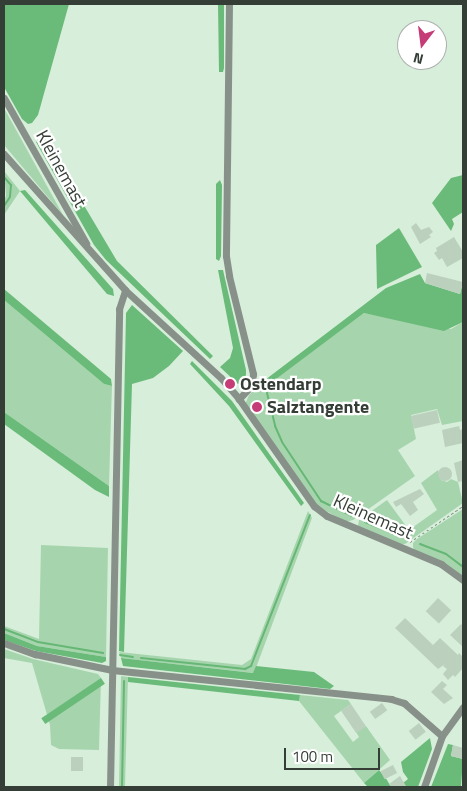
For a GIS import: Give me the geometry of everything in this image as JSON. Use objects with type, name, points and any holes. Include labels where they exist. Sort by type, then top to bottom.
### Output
[{"type":"street","points":[[229,4],[226,256],[229,276],[253,374],[252,386],[240,399]]},
{"type":"street","name":"Kleinemast","points":[[4,98],[92,254]]},
{"type":"street","name":"Kleinemast","points":[[4,154],[125,290],[221,378],[240,399],[314,506],[327,516],[441,564],[463,580]]},
{"type":"street","points":[[110,787],[119,309],[125,290]]},
{"type":"street","points":[[4,643],[35,654],[112,670],[391,699],[404,703],[418,713],[442,736]]},
{"type":"street","points":[[424,787],[442,736],[463,707]]},
{"type":"path","points":[[403,547],[463,506]]},
{"type":"green space","points":[[4,4],[69,4],[38,115],[32,123],[28,124],[22,119],[4,87]]},
{"type":"green space","points":[[218,4],[224,4],[223,72],[219,72]]},
{"type":"green space","points":[[4,108],[63,215],[4,145]]},
{"type":"green space","points":[[44,138],[117,261],[213,356],[210,359],[106,260],[94,245],[36,142]]},
{"type":"green space","points":[[4,171],[20,191],[4,215],[6,196]]},
{"type":"green space","points":[[463,175],[463,212],[452,219],[454,224],[451,231],[432,203],[451,178]]},
{"type":"green space","points":[[220,180],[222,185],[221,256],[219,261],[216,259],[216,184]]},
{"type":"green space","points":[[25,190],[113,289],[114,296],[107,294],[20,191]]},
{"type":"green space","points":[[399,228],[422,267],[377,289],[376,245]]},
{"type":"green space","points":[[218,270],[223,270],[246,370],[246,380],[238,384],[220,367],[230,358],[233,348]]},
{"type":"green space","points":[[420,274],[425,283],[460,294],[463,282],[463,322],[444,331],[364,313],[268,385],[261,383],[386,288]]},
{"type":"green space","points":[[4,289],[111,379],[112,386],[104,384],[4,300]]},
{"type":"green space","points":[[4,300],[104,384],[112,386],[109,486],[4,412]]},
{"type":"green space","points":[[132,305],[183,351],[169,366],[153,378],[132,384],[124,652],[119,651],[126,313]]},
{"type":"green space","points":[[364,313],[451,329],[463,322],[463,421],[442,425],[437,409],[411,415],[416,439],[398,450],[415,476],[353,520],[346,522],[317,506],[246,405],[246,402],[249,395],[261,383],[268,384]]},
{"type":"green space","points":[[192,361],[232,401],[304,503],[301,506],[229,406],[190,364]]},
{"type":"green space","points":[[4,412],[109,486],[109,497],[95,490],[4,424]]},
{"type":"green space","points":[[438,470],[441,480],[447,482],[451,479],[458,482],[463,503],[405,544],[399,544],[358,526],[359,520],[387,500],[409,530],[437,510],[421,483]]},
{"type":"green space","points":[[463,509],[463,577],[414,550],[413,543]]},
{"type":"green space","points":[[308,511],[312,518],[254,673],[121,658],[119,652],[242,665],[251,659]]},
{"type":"green space","points":[[41,545],[108,548],[106,657],[37,646],[4,633],[4,626],[39,639]]},
{"type":"green space","points":[[4,633],[37,646],[106,657],[106,661],[102,663],[36,651],[4,640]]},
{"type":"green space","points":[[4,649],[33,659],[98,674],[101,678],[99,750],[59,749],[51,745],[50,725],[32,663],[4,658]]},
{"type":"green space","points":[[121,658],[253,673],[256,666],[314,672],[334,686],[330,689],[123,666]]},
{"type":"green space","points":[[121,676],[128,677],[125,787],[119,787]]},
{"type":"green space","points":[[128,677],[300,695],[299,701],[128,682]]},
{"type":"green space","points":[[101,678],[105,684],[45,724],[41,718]]},
{"type":"green space","points":[[300,695],[348,700],[351,704],[334,716],[353,742],[359,737],[356,732],[366,726],[390,760],[364,783],[299,701]]},
{"type":"green space","points":[[430,738],[432,749],[418,787],[404,787],[403,783],[408,779],[403,772],[401,762]]},
{"type":"green space","points":[[448,744],[453,745],[451,756],[463,759],[461,787],[431,787]]},
{"type":"green space","points":[[379,770],[391,787],[368,787],[364,783]]},
{"type":"building","points":[[416,223],[421,230],[429,227],[433,232],[429,235],[431,237],[420,244],[411,227]]},
{"type":"building","points":[[454,237],[463,252],[463,258],[447,267],[442,258],[439,260],[434,253],[437,251],[436,248]]},
{"type":"building","points":[[427,273],[463,282],[460,294],[425,283]]},
{"type":"building","points":[[437,410],[440,423],[414,429],[411,416]]},
{"type":"building","points":[[459,426],[460,430],[463,429],[463,443],[445,447],[442,430]]},
{"type":"building","points":[[463,460],[463,481],[458,482],[454,463]]},
{"type":"building","points":[[445,467],[450,469],[452,474],[450,479],[445,481],[440,479],[438,474],[440,469]]},
{"type":"building","points":[[420,489],[424,494],[413,502],[418,510],[410,516],[401,504],[396,507],[393,502]]},
{"type":"building","points":[[438,598],[451,610],[439,623],[426,611]]},
{"type":"building","points":[[405,618],[433,645],[440,638],[458,655],[459,653],[463,657],[463,668],[455,677],[453,675],[448,680],[443,674],[447,669],[443,666],[445,664],[438,669],[395,628]]},
{"type":"building","points":[[461,624],[463,626],[463,647],[450,635]]},
{"type":"building","points":[[442,681],[447,685],[443,689],[453,698],[444,704],[431,692]]},
{"type":"building","points":[[382,703],[387,710],[375,719],[370,712]]},
{"type":"building","points":[[351,704],[366,726],[356,733],[341,711]]},
{"type":"building","points":[[419,723],[426,732],[416,740],[409,731]]},
{"type":"building","points":[[453,745],[463,748],[463,759],[451,756]]},
{"type":"building","points":[[71,757],[83,757],[83,771],[71,771]]},
{"type":"building","points":[[393,765],[397,773],[385,779],[381,771]]},
{"type":"building","points":[[400,776],[406,786],[391,787],[389,784]]},
{"type":"waterway","points":[[4,177],[11,185],[10,197],[4,206]]},
{"type":"waterway","points":[[266,389],[275,426],[282,442],[321,501],[352,516]]},
{"type":"waterway","points":[[141,658],[245,669],[251,666],[310,515]]},
{"type":"waterway","points":[[365,522],[402,537]]},
{"type":"waterway","points":[[420,544],[446,554],[463,567]]},
{"type":"waterway","points":[[4,629],[38,642],[103,653]]},
{"type":"waterway","points":[[120,655],[133,657]]},
{"type":"waterway","points":[[122,787],[124,681]]},
{"type":"place","name":"Ostendarp","points":[[230,384]]},
{"type":"place","name":"Salztangente","points":[[257,407]]}]
